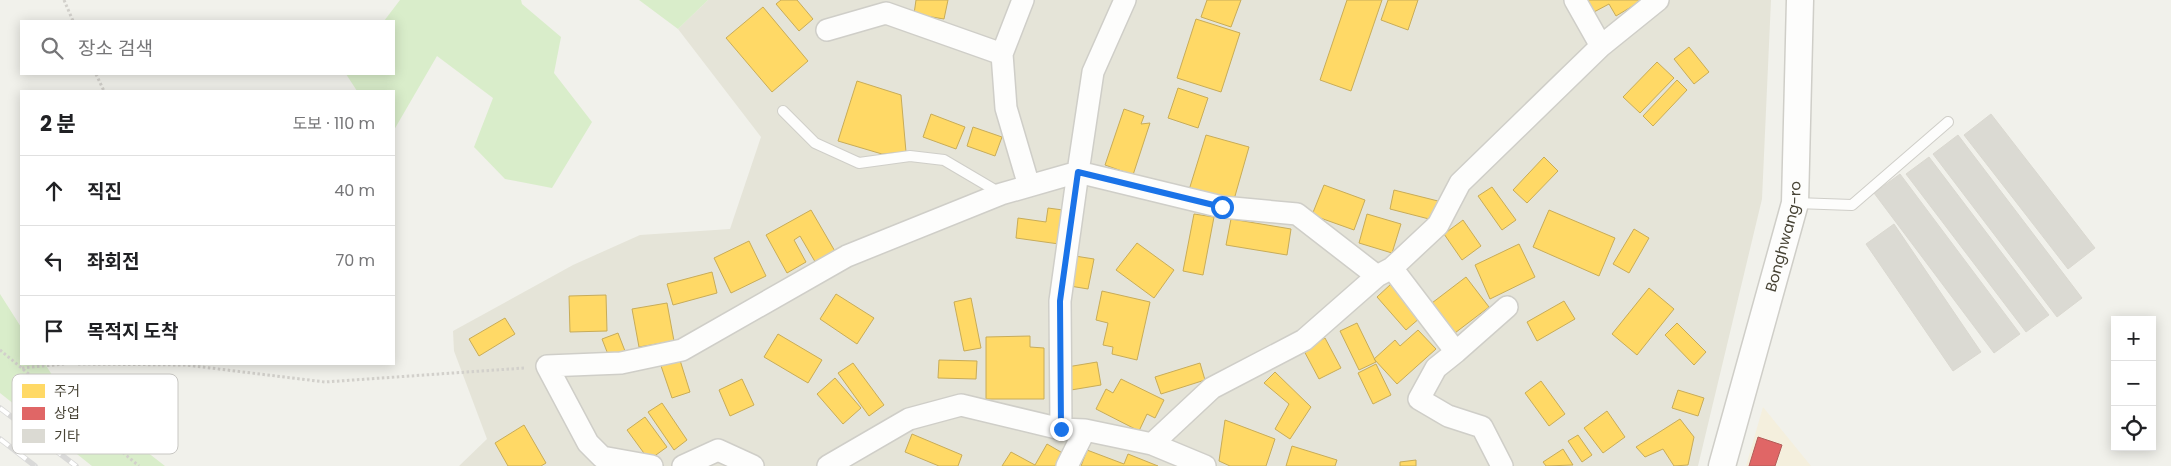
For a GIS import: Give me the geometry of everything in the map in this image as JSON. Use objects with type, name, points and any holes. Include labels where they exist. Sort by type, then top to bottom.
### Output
[{"type":"street","points":[[1023,0],[1002,54],[1006,108],[1029,186]]},
{"type":"street","points":[[1061,429],[1060,301],[1078,172],[1093,72],[1125,0]]},
{"type":"street","points":[[1575,0],[1601,46]]},
{"type":"street","points":[[1152,444],[1212,388],[1304,340],[1385,272],[1438,225],[1460,183],[1601,46],[1658,0]]},
{"type":"street","name":"Bonghwang-ro","points":[[1722,466],[1795,203],[1800,0]]},
{"type":"street","points":[[827,30],[886,13],[1002,54]]},
{"type":"street","points":[[652,466],[602,457],[588,443],[547,366],[621,363],[682,350],[847,256],[1001,194],[1078,172],[1222,207],[1297,214],[1385,272],[1456,352]]},
{"type":"street","points":[[1502,466],[1482,427],[1448,416],[1419,399],[1436,368],[1507,307]]},
{"type":"street","points":[[828,466],[909,419],[961,406],[1061,429],[1085,430],[1152,444],[1206,466]]},
{"type":"street","points":[[1067,466],[1085,430]]},
{"type":"street","points":[[683,466],[718,450],[753,466]]},
{"type":"lane","points":[[783,112],[815,143],[859,163],[910,156],[944,160],[1001,194]]},
{"type":"lane","points":[[1795,203],[1852,205],[1948,122]]},
{"type":"path","points":[[64,0],[73,20]]},
{"type":"path","points":[[96,75],[104,90]]},
{"type":"path","points":[[0,350],[29,374]]},
{"type":"path","points":[[22,368],[54,365]]},
{"type":"path","points":[[186,365],[325,382],[547,366]]},
{"type":"path","points":[[125,454],[139,466]]},
{"type":"shaded area","points":[[708,0],[1771,0],[1762,199],[1698,466],[459,466],[487,439],[454,351],[453,331],[573,265],[640,235],[730,229],[761,137],[678,29]]},
{"type":"shaded area","points":[[1763,407],[1811,466],[1746,466]]},
{"type":"green space","points":[[400,0],[521,0],[522,4],[561,37],[554,73],[592,122],[552,188],[505,179],[474,147],[493,98],[437,56],[395,128],[395,90],[356,90],[347,75],[395,75],[395,20],[385,20]]},
{"type":"green space","points":[[639,0],[708,0],[678,29]]},
{"type":"green space","points":[[0,294],[20,325],[20,365],[46,365],[51,374],[12,374],[12,403],[0,393]]},
{"type":"green space","points":[[77,454],[150,454],[165,466],[92,466]]},
{"type":"building: 주거","points":[[781,0],[797,0],[813,19],[799,31],[776,4]]},
{"type":"building: 주거","points":[[916,0],[948,0],[944,19],[914,14]]},
{"type":"building: 주거","points":[[1207,0],[1241,0],[1231,27],[1201,17]]},
{"type":"building: 주거","points":[[1347,0],[1382,0],[1351,91],[1320,80]]},
{"type":"building: 주거","points":[[1388,0],[1418,0],[1408,30],[1381,20]]},
{"type":"building: 주거","points":[[1587,0],[1641,1],[1616,16],[1609,4],[1594,12]]},
{"type":"building: 주거","points":[[763,7],[808,61],[772,92],[726,38]]},
{"type":"building: 주거","points":[[1196,19],[1240,33],[1221,92],[1177,78]]},
{"type":"building: 주거","points":[[1689,47],[1709,72],[1694,84],[1674,59]]},
{"type":"building: 주거","points":[[1657,62],[1674,78],[1640,113],[1623,97]]},
{"type":"building: 주거","points":[[1677,80],[1687,90],[1653,126],[1643,116]]},
{"type":"building: 주거","points":[[857,81],[901,95],[906,152],[882,154],[838,141]]},
{"type":"building: 주거","points":[[1178,88],[1208,98],[1198,128],[1168,118]]},
{"type":"building: 주거","points":[[1124,109],[1144,116],[1141,124],[1150,123],[1133,175],[1105,165]]},
{"type":"building: 주거","points":[[931,114],[965,127],[956,149],[923,137]]},
{"type":"building: 주거","points":[[973,127],[1002,137],[995,156],[967,146]]},
{"type":"building: 주거","points":[[1206,135],[1249,147],[1233,203],[1189,190]]},
{"type":"building: 주거","points":[[1544,157],[1558,171],[1527,203],[1513,190]]},
{"type":"building: 주거","points":[[1324,185],[1365,200],[1354,230],[1312,215]]},
{"type":"building: 주거","points":[[1492,187],[1516,220],[1502,230],[1478,196]]},
{"type":"building: 주거","points":[[1394,190],[1438,201],[1433,220],[1390,209]]},
{"type":"building: 주거","points":[[1048,208],[1063,210],[1059,244],[1016,238],[1018,218],[1046,222]]},
{"type":"building: 주거","points":[[811,210],[836,253],[817,265],[800,236],[794,240],[806,262],[787,273],[766,235]]},
{"type":"building: 주거","points":[[1549,210],[1615,238],[1599,276],[1533,247]]},
{"type":"building: 주거","points":[[1194,214],[1214,217],[1203,275],[1183,271]]},
{"type":"building: 주거","points":[[1367,214],[1401,224],[1392,253],[1359,243]]},
{"type":"building: 주거","points":[[1231,219],[1291,229],[1287,255],[1226,245]]},
{"type":"building: 주거","points":[[1463,220],[1481,246],[1462,260],[1444,234]]},
{"type":"building: 주거","points":[[1634,229],[1649,238],[1629,273],[1613,264]]},
{"type":"building: 주거","points":[[749,241],[766,276],[731,293],[714,258]]},
{"type":"building: 주거","points":[[1137,243],[1174,270],[1154,298],[1116,270]]},
{"type":"building: 주거","points":[[1519,244],[1535,277],[1490,299],[1475,265]]},
{"type":"building: 주거","points":[[1075,256],[1094,259],[1088,289],[1070,286]]},
{"type":"building: 주거","points":[[712,272],[717,293],[673,305],[667,284]]},
{"type":"building: 주거","points":[[1466,277],[1489,307],[1451,336],[1428,306]]},
{"type":"building: 주거","points":[[1391,284],[1421,317],[1406,330],[1377,297]]},
{"type":"building: 주거","points":[[1649,288],[1674,309],[1637,355],[1612,334]]},
{"type":"building: 주거","points":[[1102,291],[1150,302],[1137,360],[1112,354],[1113,347],[1103,345],[1108,323],[1096,320]]},
{"type":"building: 주거","points":[[836,294],[874,318],[857,344],[820,319]]},
{"type":"building: 주거","points":[[606,295],[607,331],[570,332],[569,296]]},
{"type":"building: 주거","points":[[971,298],[981,348],[964,351],[954,302]]},
{"type":"building: 주거","points":[[1564,301],[1575,319],[1537,341],[1527,322]]},
{"type":"building: 주거","points":[[667,303],[674,341],[639,347],[632,309]]},
{"type":"building: 주거","points":[[505,318],[515,334],[479,356],[469,339]]},
{"type":"building: 주거","points":[[1357,323],[1376,362],[1359,370],[1340,331]]},
{"type":"building: 주거","points":[[1677,323],[1706,352],[1694,365],[1665,335]]},
{"type":"building: 주거","points":[[1418,330],[1436,349],[1397,384],[1374,359],[1395,340],[1400,346]]},
{"type":"building: 주거","points":[[618,333],[625,351],[609,357],[602,339]]},
{"type":"building: 주거","points":[[778,334],[822,360],[808,383],[764,357]]},
{"type":"building: 주거","points":[[1030,336],[1030,347],[1044,348],[1044,399],[986,399],[986,337]]},
{"type":"building: 주거","points":[[1325,338],[1341,368],[1319,379],[1303,349]]},
{"type":"building: 주거","points":[[679,357],[690,392],[672,398],[660,363]]},
{"type":"building: 주거","points":[[939,360],[977,361],[976,379],[938,378]]},
{"type":"building: 주거","points":[[1097,362],[1101,385],[1071,390],[1067,367]]},
{"type":"building: 주거","points":[[853,363],[884,405],[869,416],[838,373]]},
{"type":"building: 주거","points":[[1200,363],[1205,380],[1161,394],[1155,377]]},
{"type":"building: 주거","points":[[1376,364],[1391,395],[1373,404],[1358,373]]},
{"type":"building: 주거","points":[[1275,372],[1311,407],[1290,439],[1275,429],[1289,404],[1264,383]]},
{"type":"building: 주거","points":[[835,378],[861,408],[843,424],[817,394]]},
{"type":"building: 주거","points":[[742,379],[754,405],[730,416],[719,390]]},
{"type":"building: 주거","points":[[1121,379],[1164,400],[1155,418],[1147,414],[1139,431],[1096,409],[1106,389],[1113,393]]},
{"type":"building: 주거","points":[[1541,381],[1565,414],[1549,426],[1525,393]]},
{"type":"building: 주거","points":[[1678,390],[1704,398],[1698,416],[1672,408]]},
{"type":"building: 주거","points":[[662,403],[687,440],[674,450],[648,412]]},
{"type":"building: 주거","points":[[1607,411],[1625,437],[1603,453],[1584,428]]},
{"type":"building: 주거","points":[[645,417],[667,447],[649,460],[627,430]]},
{"type":"building: 주거","points":[[1680,419],[1694,437],[1688,465],[1674,466],[1663,449],[1645,457],[1636,447]]},
{"type":"building: 주거","points":[[1225,420],[1275,439],[1266,466],[1230,466],[1219,461]]},
{"type":"building: 주거","points":[[524,425],[546,463],[541,466],[508,466],[495,443]]},
{"type":"building: 주거","points":[[912,434],[962,455],[958,466],[939,466],[905,452]]},
{"type":"building: 주거","points":[[1578,435],[1592,455],[1582,462],[1568,441]]},
{"type":"building: 주거","points":[[1047,444],[1066,455],[1060,466],[1002,466],[1011,452],[1035,465]]},
{"type":"building: 주거","points":[[1292,446],[1337,460],[1335,466],[1286,466]]},
{"type":"building: 주거","points":[[1563,449],[1573,465],[1546,466],[1543,462]]},
{"type":"building: 주거","points":[[1087,450],[1124,464],[1128,454],[1158,466],[1081,466]]},
{"type":"building: 주거","points":[[1416,460],[1416,466],[1400,466],[1400,462]]},
{"type":"building: 상업","points":[[1758,437],[1782,445],[1775,466],[1749,466]]},
{"type":"building: 기타","points":[[1991,114],[2095,248],[2068,269],[1964,135]]},
{"type":"building: 기타","points":[[1958,135],[2082,298],[2057,317],[1933,154]]},
{"type":"building: 기타","points":[[1929,157],[2049,315],[2026,332],[1906,174]]},
{"type":"building: 기타","points":[[1900,174],[2020,334],[1994,353],[1874,193]]},
{"type":"building: 기타","points":[[1894,224],[1981,352],[1953,371],[1866,244]]},
{"type":"railway","points":[[0,408],[12,417]]},
{"type":"railway","points":[[0,439],[12,448]]},
{"type":"railway","points":[[19,454],[35,466]]},
{"type":"railway","points":[[60,454],[76,466]]},
{"type":"route","points":[[1061,429],[1060,301],[1078,172],[1222,207]]}]
